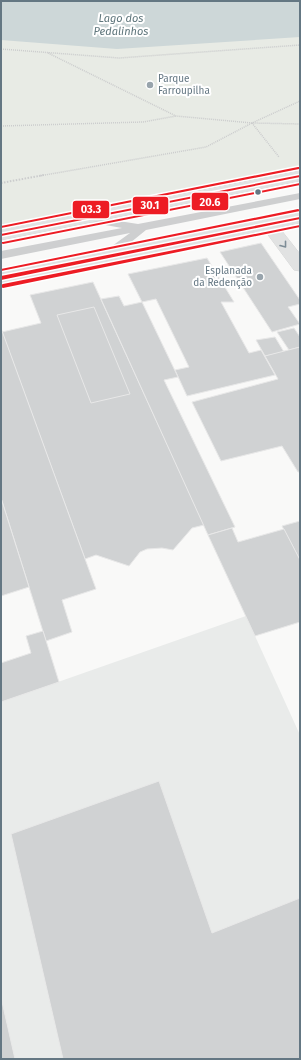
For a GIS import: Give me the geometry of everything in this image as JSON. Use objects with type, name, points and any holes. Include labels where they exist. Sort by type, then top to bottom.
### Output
[{"type":"main road","points":[[1,235],[297,177]]},
{"type":"main road","points":[[1,278],[300,218]]},
{"type":"main road","points":[[268,224],[300,266]]},
{"type":"lane","points":[[1,255],[300,196]]},
{"type":"lane","points":[[87,218],[144,227]]},
{"type":"lane","points":[[105,257],[144,227]]},
{"type":"path","points":[[1,49],[119,58],[300,45]]},
{"type":"path","points":[[45,52],[176,116]]},
{"type":"path","points":[[1,183],[206,147],[252,123],[300,101]]},
{"type":"path","points":[[1,126],[143,122],[176,116],[252,123],[300,124]]},
{"type":"path","points":[[252,123],[297,177]]},
{"type":"shaded area","name":"Parque Farroupilha","points":[[1,1],[300,1],[300,169],[1,227]]},
{"type":"shaded area","points":[[246,616],[300,735],[300,1059],[15,1059],[1,997],[1,702]]},
{"type":"water","name":"Lago dos Pedalinhos","points":[[1,1],[300,1],[300,37],[117,49],[1,40]]},
{"type":"building","name":"Esplanada da Redenção","points":[[261,243],[300,300],[300,304],[288,307],[300,324],[272,332],[220,252]]},
{"type":"building","points":[[207,258],[234,302],[221,302],[249,353],[261,350],[275,375],[187,396],[175,370],[189,367],[156,299],[142,302],[128,274]]},
{"type":"building","points":[[93,282],[204,525],[192,528],[173,550],[162,548],[147,549],[140,552],[129,566],[96,555],[85,559],[2,332],[41,323],[30,295]]},
{"type":"building","points":[[119,296],[124,306],[142,302],[178,377],[164,380],[235,527],[208,535],[101,299]]},
{"type":"building","points":[[94,307],[130,394],[91,403],[57,315]]},
{"type":"building","points":[[1,328],[96,589],[62,600],[72,632],[46,641],[1,498]]},
{"type":"building","points":[[294,328],[300,337],[300,347],[289,350],[277,332]]},
{"type":"building","points":[[275,337],[284,352],[265,356],[256,340]]},
{"type":"building","points":[[300,347],[300,472],[298,472],[282,446],[221,461],[192,402],[278,379],[265,356]]},
{"type":"building","points":[[1,498],[29,587],[1,596]]},
{"type":"building","points":[[300,521],[300,560],[282,526]]},
{"type":"building","points":[[232,528],[238,542],[284,529],[300,560],[300,622],[255,636],[208,535]]},
{"type":"building","points":[[43,631],[59,682],[1,702],[1,663],[31,653],[26,636]]},
{"type":"building","points":[[159,781],[212,933],[300,898],[300,1059],[63,1059],[11,834]]},
{"type":"building","points":[[1,997],[15,1059],[1,1059]]},
{"type":"transit line","name":"03.3","points":[[1,227],[298,168]]},
{"type":"transit line","name":"30.1","points":[[1,235],[300,176]]},
{"type":"transit line","name":"20.6","points":[[3,243],[300,184]]},
{"type":"transit line","name":"03.3","points":[[1,270],[298,210]]},
{"type":"transit line","name":"30.1","points":[[1,278],[300,218]]},
{"type":"transit line","name":"20.6","points":[[3,286],[300,226]]},
{"type":"place","name":"Parque Farroupilha","points":[[150,85]]},
{"type":"place","name":"Esplanada da Redenção","points":[[260,277]]}]
